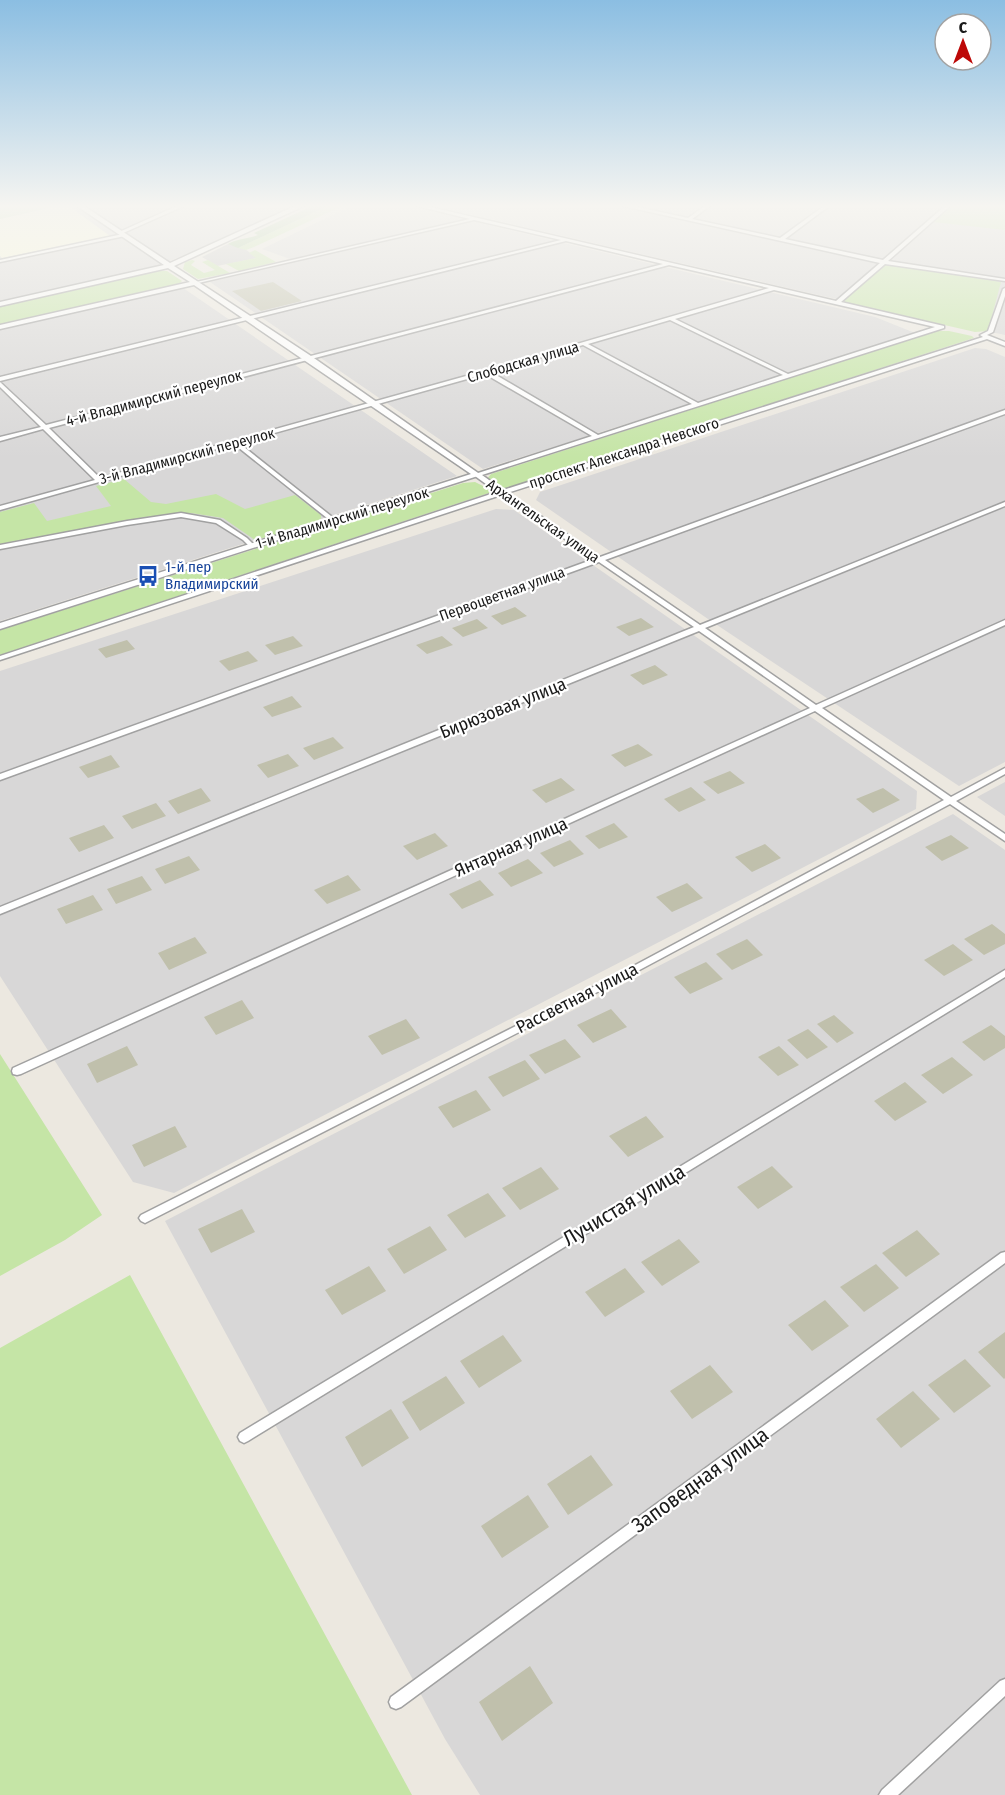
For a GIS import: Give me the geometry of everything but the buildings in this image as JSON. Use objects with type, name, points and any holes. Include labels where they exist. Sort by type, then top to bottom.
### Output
[{"type":"street","points":[[0,304],[63,290]]},
{"type":"street","points":[[0,327],[164,290]]},
{"type":"street","name":"Архангельская улица","points":[[205,290],[308,358],[597,560],[1005,838]]},
{"type":"street","points":[[0,381],[367,290]]},
{"type":"street","name":"4-й Владимирский переулок","points":[[0,439],[569,290]]},
{"type":"street","name":"Слободская улица","points":[[374,404],[768,290]]},
{"type":"street","points":[[782,290],[838,302],[852,290]]},
{"type":"street","points":[[1005,290],[990,332],[983,335],[1005,344]]},
{"type":"street","name":"проспект Александра Невского","points":[[477,475],[942,327],[838,302]]},
{"type":"street","points":[[672,319],[789,376]]},
{"type":"street","name":"проспект Александра Невского","points":[[0,658],[500,493],[987,337]]},
{"type":"street","points":[[584,344],[696,404]]},
{"type":"street","points":[[486,372],[596,436]]},
{"type":"street","points":[[0,381],[99,480]]},
{"type":"street","name":"3-й Владимирский переулок","points":[[0,508],[374,404]]},
{"type":"street","name":"Первоцветная улица","points":[[0,777],[1005,412]]},
{"type":"street","points":[[236,443],[334,521]]},
{"type":"street","name":"1-й Владимирский переулок","points":[[0,626],[477,475]]},
{"type":"street","name":"Бирюзовая улица","points":[[0,911],[1005,504]]},
{"type":"street","points":[[0,547],[145,519],[181,515],[218,521],[236,532],[252,546]]},
{"type":"street","name":"Янтарная улица","points":[[17,1071],[1005,622]]},
{"type":"street","name":"Рассветная улица","points":[[145,1218],[614,980],[1005,771]]},
{"type":"street","name":"Лучистая улица","points":[[244,1437],[1005,973]]},
{"type":"street","name":"Заповедная улица","points":[[396,1702],[1005,1257]]},
{"type":"street","points":[[887,1795],[1005,1686]]},
{"type":"shaded area","points":[[0,290],[186,290],[457,476],[0,621]]},
{"type":"shaded area","points":[[221,290],[760,290],[875,317],[915,333],[483,469]]},
{"type":"shaded area","points":[[285,290],[302,301],[261,311],[232,291]]},
{"type":"shaded area","points":[[796,290],[1005,290],[1005,335]]},
{"type":"shaded area","points":[[975,348],[986,349],[1005,357],[1005,762],[959,786],[708,619],[536,500],[540,492]]},
{"type":"shaded area","points":[[496,509],[514,510],[917,791],[916,809],[174,1193],[133,1182],[0,976],[0,671]]},
{"type":"shaded area","points":[[515,607],[527,616],[502,625],[491,616]]},
{"type":"shaded area","points":[[641,618],[654,627],[629,636],[616,627]]},
{"type":"shaded area","points":[[477,619],[488,628],[463,637],[452,628]]},
{"type":"shaded area","points":[[293,636],[303,646],[275,655],[265,645]]},
{"type":"shaded area","points":[[442,636],[453,645],[427,654],[416,645]]},
{"type":"shaded area","points":[[127,640],[135,649],[106,658],[98,649]]},
{"type":"shaded area","points":[[248,651],[258,661],[229,671],[219,661]]},
{"type":"shaded area","points":[[655,665],[668,675],[643,685],[630,675]]},
{"type":"shaded area","points":[[292,696],[302,707],[272,717],[263,707]]},
{"type":"shaded area","points":[[333,737],[344,748],[314,760],[303,748]]},
{"type":"shaded area","points":[[638,744],[653,755],[625,767],[611,755]]},
{"type":"shaded area","points":[[288,754],[299,766],[268,778],[257,765]]},
{"type":"shaded area","points":[[111,755],[120,767],[88,778],[79,767]]},
{"type":"shaded area","points":[[730,771],[745,783],[718,794],[703,782]]},
{"type":"shaded area","points":[[561,778],[575,790],[546,803],[532,790]]},
{"type":"shaded area","points":[[1005,782],[1005,816],[977,797]]},
{"type":"shaded area","points":[[691,787],[706,800],[679,812],[664,799]]},
{"type":"shaded area","points":[[201,788],[211,801],[178,814],[168,801]]},
{"type":"shaded area","points":[[883,788],[900,800],[873,813],[856,799]]},
{"type":"shaded area","points":[[156,803],[166,816],[132,829],[122,816]]},
{"type":"shaded area","points":[[953,814],[1005,850],[1005,1795],[480,1795],[445,1739],[165,1221]]},
{"type":"shaded area","points":[[614,823],[628,837],[599,849],[585,836]]},
{"type":"shaded area","points":[[104,825],[114,838],[79,852],[69,838]]},
{"type":"shaded area","points":[[435,833],[448,846],[417,860],[403,846]]},
{"type":"shaded area","points":[[951,835],[969,848],[942,861],[925,847]]},
{"type":"shaded area","points":[[570,840],[584,854],[554,867],[540,853]]},
{"type":"shaded area","points":[[765,844],[781,858],[752,872],[735,857]]},
{"type":"shaded area","points":[[189,856],[200,870],[165,884],[155,869]]},
{"type":"shaded area","points":[[528,859],[543,873],[511,887],[498,873]]},
{"type":"shaded area","points":[[348,875],[361,890],[327,904],[314,890]]},
{"type":"shaded area","points":[[142,876],[152,890],[116,904],[107,889]]},
{"type":"shaded area","points":[[480,880],[494,895],[462,909],[449,894]]},
{"type":"shaded area","points":[[687,883],[703,898],[672,912],[656,897]]},
{"type":"shaded area","points":[[93,895],[103,910],[66,924],[57,909]]},
{"type":"shaded area","points":[[992,924],[1005,934],[1005,944],[984,955],[964,939]]},
{"type":"shaded area","points":[[195,937],[207,953],[169,970],[158,953]]},
{"type":"shaded area","points":[[747,939],[763,955],[732,970],[716,954]]},
{"type":"shaded area","points":[[953,944],[973,960],[944,976],[924,960]]},
{"type":"shaded area","points":[[706,962],[723,979],[690,994],[674,977]]},
{"type":"shaded area","points":[[242,1000],[254,1018],[216,1035],[204,1017]]},
{"type":"shaded area","points":[[611,1009],[627,1027],[593,1043],[577,1025]]},
{"type":"shaded area","points":[[834,1015],[854,1033],[837,1043],[817,1024]]},
{"type":"shaded area","points":[[406,1019],[420,1038],[382,1055],[368,1036]]},
{"type":"shaded area","points":[[991,1025],[1005,1036],[1005,1048],[984,1061],[962,1042]]},
{"type":"shaded area","points":[[808,1029],[828,1047],[807,1059],[787,1040]]},
{"type":"shaded area","points":[[565,1039],[581,1057],[545,1074],[529,1055]]},
{"type":"shaded area","points":[[127,1046],[138,1065],[97,1083],[87,1064]]},
{"type":"shaded area","points":[[779,1046],[799,1065],[778,1076],[758,1057]]},
{"type":"shaded area","points":[[952,1057],[973,1075],[943,1094],[921,1075]]},
{"type":"shaded area","points":[[525,1060],[540,1079],[503,1097],[488,1077]]},
{"type":"shaded area","points":[[905,1082],[927,1102],[895,1121],[874,1101]]},
{"type":"shaded area","points":[[476,1090],[491,1110],[453,1128],[438,1107]]},
{"type":"shaded area","points":[[646,1116],[664,1137],[628,1157],[609,1136]]},
{"type":"shaded area","points":[[175,1126],[187,1147],[144,1167],[132,1145]]},
{"type":"shaded area","points":[[772,1166],[793,1187],[758,1209],[737,1187]]},
{"type":"shaded area","points":[[541,1167],[559,1189],[520,1210],[502,1188]]},
{"type":"shaded area","points":[[488,1193],[506,1216],[465,1238],[447,1215]]},
{"type":"shaded area","points":[[242,1209],[255,1232],[211,1253],[198,1229]]},
{"type":"shaded area","points":[[430,1226],[447,1250],[404,1274],[387,1249]]},
{"type":"shaded area","points":[[917,1230],[940,1254],[906,1277],[882,1253]]},
{"type":"shaded area","points":[[679,1239],[700,1262],[662,1286],[641,1262]]},
{"type":"shaded area","points":[[876,1264],[899,1288],[864,1312],[840,1287]]},
{"type":"shaded area","points":[[369,1266],[386,1291],[342,1315],[325,1290]]},
{"type":"shaded area","points":[[625,1268],[645,1292],[605,1317],[585,1292]]},
{"type":"shaded area","points":[[825,1300],[849,1326],[812,1351],[788,1325]]},
{"type":"shaded area","points":[[1005,1332],[1005,1378],[1004,1379],[978,1352]]},
{"type":"shaded area","points":[[503,1335],[522,1361],[479,1388],[460,1361]]},
{"type":"shaded area","points":[[965,1359],[991,1386],[954,1413],[928,1385]]},
{"type":"shaded area","points":[[710,1365],[733,1392],[692,1419],[670,1391]]},
{"type":"shaded area","points":[[446,1376],[465,1403],[420,1431],[402,1402]]},
{"type":"shaded area","points":[[913,1391],[940,1419],[901,1448],[876,1419]]},
{"type":"shaded area","points":[[391,1409],[409,1438],[362,1467],[345,1437]]},
{"type":"shaded area","points":[[591,1455],[613,1485],[568,1515],[547,1484]]},
{"type":"shaded area","points":[[528,1495],[549,1527],[502,1558],[481,1526]]},
{"type":"shaded area","points":[[530,1666],[553,1703],[502,1741],[479,1702]]},
{"type":"green space","points":[[70,290],[157,290],[0,325],[0,305]]},
{"type":"green space","points":[[855,290],[999,290],[988,331],[975,332],[844,302],[844,299]]},
{"type":"green space","points":[[935,331],[949,331],[974,338],[508,488],[498,488],[487,479],[491,474]]},
{"type":"green space","points":[[124,479],[151,502],[166,504],[216,494],[245,509],[295,495],[321,515],[321,520],[317,524],[255,540],[223,518],[191,513],[145,517],[0,544],[0,512],[34,503],[47,521],[111,506],[96,486]]},
{"type":"green space","points":[[475,482],[491,490],[489,493],[0,655],[0,630],[463,483]]},
{"type":"green space","points":[[0,1054],[102,1215],[65,1240],[0,1276]]},
{"type":"green space","points":[[130,1275],[412,1795],[0,1795],[0,1348]]},
{"type":"place","name":"1-й пер Владимирский","points":[[148,576]]}]
